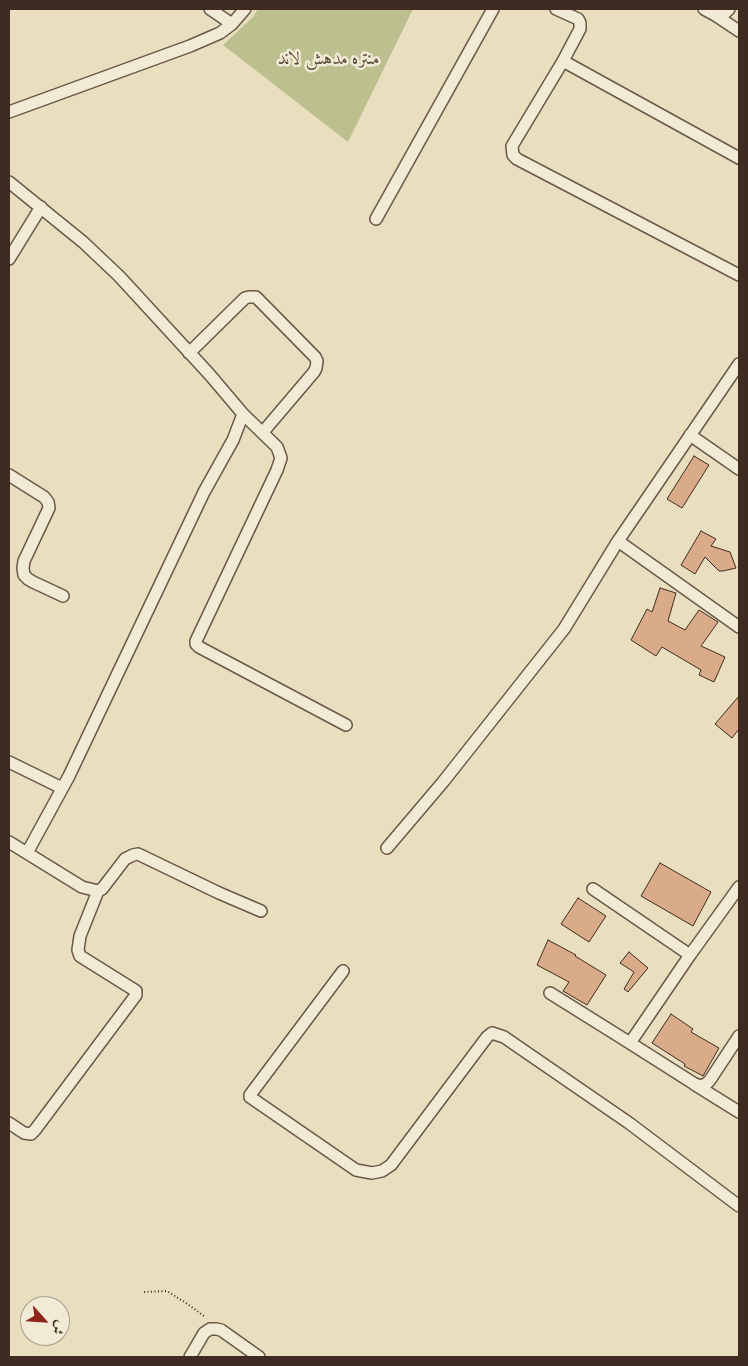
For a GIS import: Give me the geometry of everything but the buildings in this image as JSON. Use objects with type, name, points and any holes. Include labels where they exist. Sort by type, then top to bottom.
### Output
[{"type":"street","points":[[210,9],[232,24]]},
{"type":"street","points":[[9,112],[190,46],[220,33],[232,24],[245,9]]},
{"type":"street","points":[[376,219],[493,9]]},
{"type":"street","points":[[556,9],[578,19],[580,29],[512,146],[513,155],[517,159],[739,275]]},
{"type":"street","points":[[704,9],[739,31]]},
{"type":"street","points":[[715,15],[720,16],[729,9]]},
{"type":"street","points":[[563,61],[739,158]]},
{"type":"street","points":[[9,182],[83,242],[119,276],[210,375],[243,414],[277,446],[280,458],[277,470],[196,644],[346,725]]},
{"type":"street","points":[[9,258],[41,207]]},
{"type":"street","points":[[189,353],[244,298],[256,297],[315,357],[317,361],[314,372],[263,432]]},
{"type":"street","points":[[387,848],[443,782],[564,629],[618,541],[739,364]]},
{"type":"street","points":[[27,853],[62,788],[204,492],[233,440],[243,414]]},
{"type":"street","points":[[690,435],[739,469]]},
{"type":"street","points":[[9,475],[44,497],[48,502],[49,508],[24,561],[24,575],[33,582],[63,596]]},
{"type":"street","points":[[618,541],[739,627]]},
{"type":"street","points":[[9,762],[62,788]]},
{"type":"street","points":[[9,842],[82,887],[98,891]]},
{"type":"street","points":[[9,1123],[24,1133],[31,1134],[36,1130],[136,995],[136,990],[80,956],[78,945],[98,891],[102,889],[125,859],[138,854],[261,911]]},
{"type":"street","points":[[630,1043],[739,887]]},
{"type":"street","points":[[594,889],[690,955]]},
{"type":"street","points":[[343,971],[250,1097],[356,1170],[372,1172],[382,1170],[391,1165],[487,1037],[492,1033],[504,1037],[629,1123],[739,1206]]},
{"type":"street","points":[[550,993],[739,1112]]},
{"type":"street","points":[[693,1083],[700,1086],[710,1080],[739,1036]]},
{"type":"street","points":[[190,1357],[204,1332],[210,1329],[221,1330],[259,1357]]},
{"type":"path","points":[[144,1292],[167,1291],[204,1316],[210,1329]]},
{"type":"green space","name":"منتره مدهش لاند","points":[[258,9],[413,9],[348,142],[223,45],[253,17]]}]
